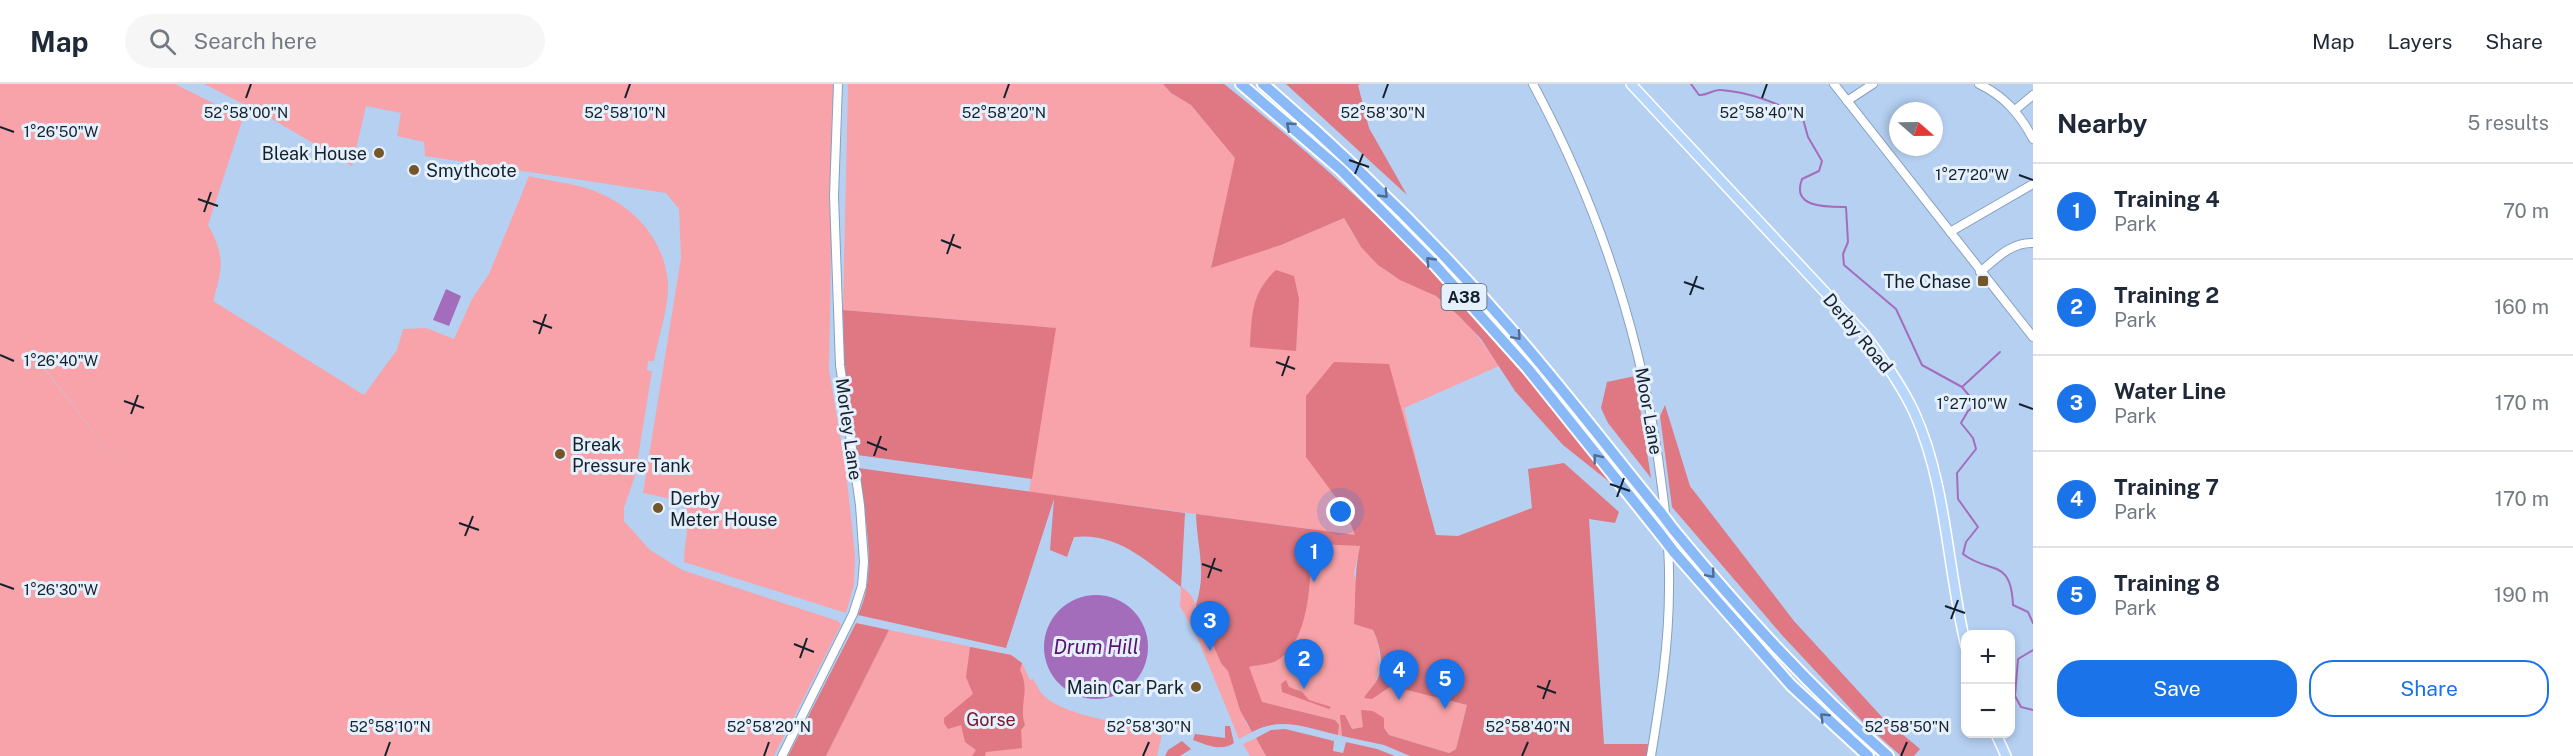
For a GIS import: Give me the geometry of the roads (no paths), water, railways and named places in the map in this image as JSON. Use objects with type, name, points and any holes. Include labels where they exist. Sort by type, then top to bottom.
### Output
[{"type":"highway","name":"A38","points":[[1240,84],[1341,170],[1435,265],[1528,369],[1674,552],[1791,685],[1868,756]]},
{"type":"highway","name":"A38","points":[[1263,84],[1334,144],[1455,267],[1518,337],[1748,618],[1797,670],[1888,756]]},
{"type":"main road","name":"Derby Road","points":[[1630,84],[1864,334],[1889,366],[1914,412],[1924,438],[1935,482],[1962,630]]},
{"type":"main road","points":[[1998,738],[2006,756]]},
{"type":"street","name":"Morley Lane","points":[[782,756],[853,614],[863,570],[860,505],[840,365],[834,196],[838,84]]},
{"type":"street","name":"Moor Lane","points":[[1533,84],[1587,194],[1620,287],[1638,353],[1654,430],[1667,529],[1670,591],[1665,660],[1651,756]]},
{"type":"street","points":[[1834,84],[1980,272],[2033,336]]},
{"type":"street","points":[[1847,101],[1873,84]]},
{"type":"street","points":[[1978,84],[1994,92],[2014,110],[2033,139]]},
{"type":"street","points":[[2014,110],[2033,95]]},
{"type":"street","points":[[1950,232],[2033,184]]},
{"type":"street","points":[[1980,272],[2006,250],[2020,244],[2033,243]]},
{"type":"water","points":[[446,289],[461,296],[449,326],[433,320]]},
{"type":"water","name":"Drum Hill","points":[[1096,595],[1116,599],[1133,610],[1144,627],[1148,647],[1144,667],[1133,684],[1116,695],[1096,699],[1076,695],[1059,684],[1048,667],[1044,647],[1048,627],[1059,610],[1076,599]]},
{"type":"waterway","points":[[1691,84],[1699,95],[1718,90],[1742,93],[1775,103],[1803,119],[1808,137],[1822,161],[1819,171],[1802,179],[1801,196],[1806,201],[1820,206],[1846,207],[1848,242],[1843,254],[1844,265],[1896,309],[1922,365],[1962,387],[1976,404],[1968,411],[1961,423],[1973,438],[1976,449],[1957,473],[1958,499],[1978,527],[1966,542],[1963,554],[2003,573],[2008,580],[2013,605],[2028,612],[2033,623]]},
{"type":"waterway","points":[[1962,387],[2000,352]]},
{"type":"waterway","points":[[2033,650],[2018,659],[2015,696],[2021,707],[2033,710]]},
{"type":"place","name":"Bleak House","points":[[379,153]]},
{"type":"place","name":"Smythcote","points":[[414,170]]},
{"type":"place","name":"The Chase","points":[[1983,281]]},
{"type":"place","name":"Break Pressure Tank","points":[[560,454]]},
{"type":"place","name":"Derby Meter House","points":[[658,508]]},
{"type":"place","name":"Training 4","points":[[1314,582]]},
{"type":"place","name":"Water Line","points":[[1210,651]]},
{"type":"place","name":"Main Car Park","points":[[1196,687]]},
{"type":"place","name":"Training 2","points":[[1304,689]]},
{"type":"place","name":"Training 7","points":[[1399,700]]},
{"type":"place","name":"Training 8","points":[[1445,709]]},
{"type":"park label","name":"Gorse","points":[[991,719]]}]
